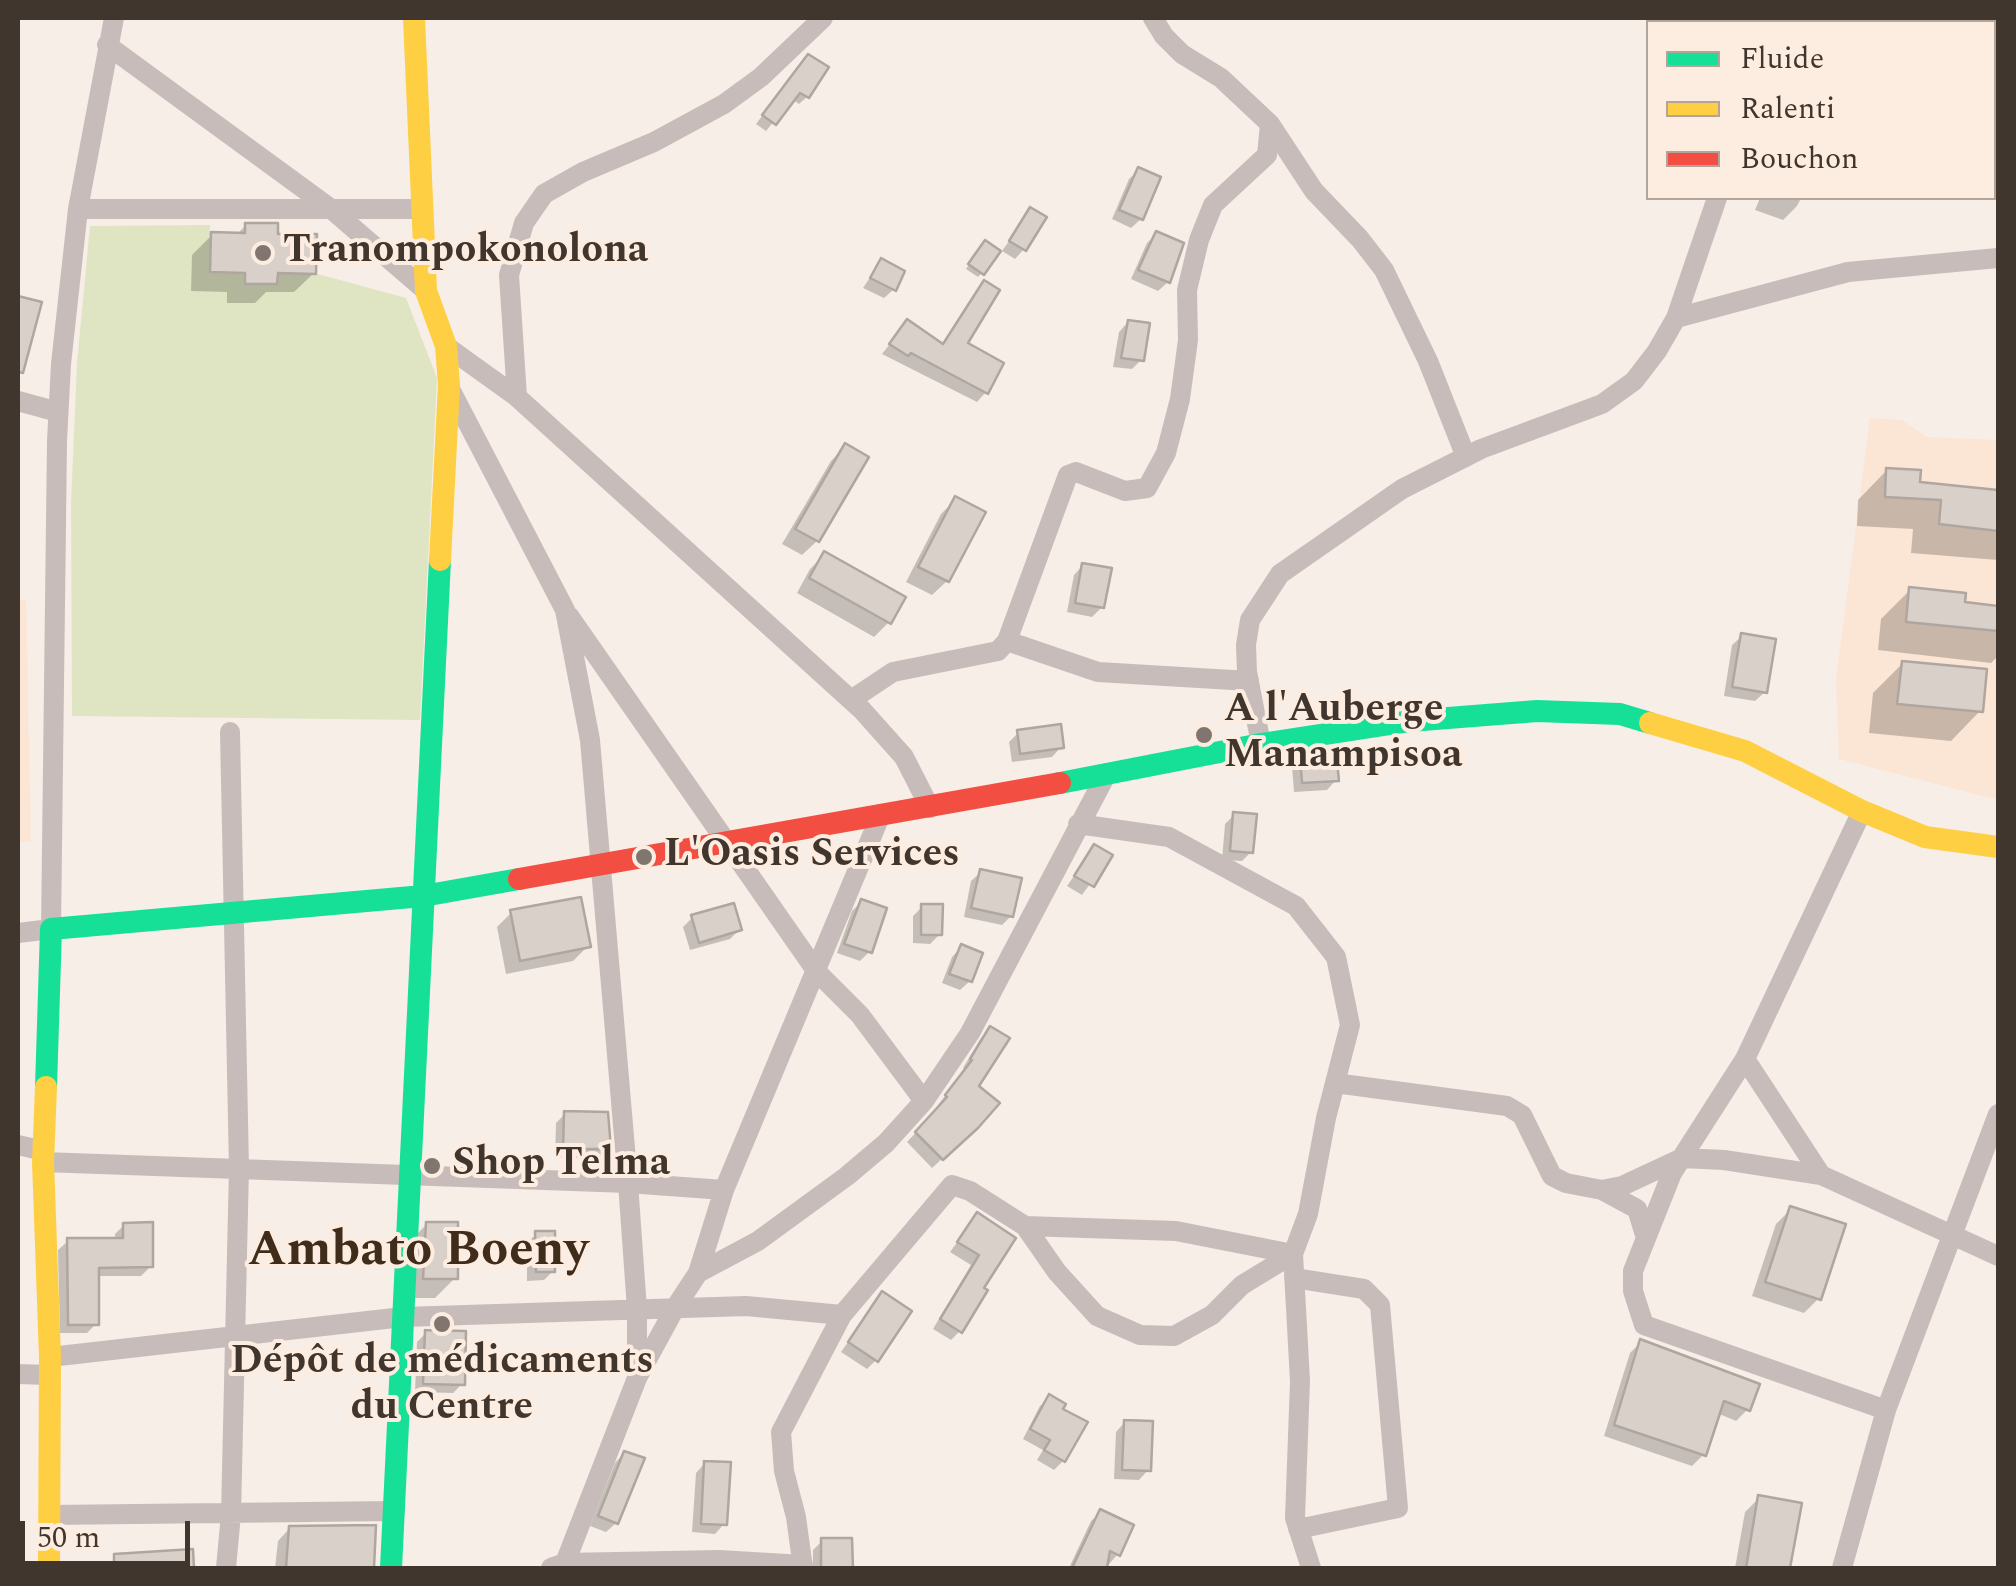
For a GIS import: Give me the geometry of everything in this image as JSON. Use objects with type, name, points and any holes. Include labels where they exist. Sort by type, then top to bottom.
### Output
[{"type":"street","points":[[48,1568],[44,1156],[58,412],[78,209],[114,18]]},
{"type":"street","points":[[392,1568],[448,385],[446,346],[426,292],[414,18]]},
{"type":"street","points":[[518,397],[510,275],[524,223],[544,194],[724,104],[761,77],[823,18]]},
{"type":"street","points":[[1153,18],[1182,54],[1221,78],[1270,124],[1314,190],[1360,238],[1384,270],[1428,360],[1466,456]]},
{"type":"street","points":[[107,45],[330,208],[426,292]]},
{"type":"street","points":[[851,700],[893,672],[998,651],[1007,640],[1068,476],[1076,472],[1124,490],[1147,488],[1166,453],[1180,399],[1188,340],[1187,290],[1199,240],[1213,205],[1267,155],[1270,124]]},
{"type":"street","points":[[1261,744],[1248,681],[1246,645],[1250,620],[1280,574],[1402,489],[1466,456],[1602,404],[1634,381],[1676,318],[1716,200]]},
{"type":"street","points":[[78,209],[422,210]]},
{"type":"street","points":[[1676,318],[1848,272],[1998,258]]},
{"type":"street","points":[[446,346],[518,397],[851,700],[904,757],[930,808]]},
{"type":"street","points":[[448,385],[565,610],[817,972],[860,1015],[924,1100]]},
{"type":"street","points":[[18,401],[58,412]]},
{"type":"street","points":[[565,610],[590,740],[628,1183],[638,1378]]},
{"type":"street","points":[[1007,640],[1098,672],[1248,681]]},
{"type":"street","points":[[18,933],[424,896],[727,845],[1261,744],[1410,722],[1519,712],[1620,714],[1745,751],[1862,811],[1925,837],[1998,847]]},
{"type":"street","points":[[226,1568],[231,1514],[239,1168],[230,732]]},
{"type":"street","points":[[698,1273],[758,1241],[847,1176],[886,1143],[924,1100],[970,1032],[1107,773]]},
{"type":"street","points":[[1862,811],[1744,1058],[1672,1174],[1633,1270],[1633,1291],[1644,1325],[1886,1410]]},
{"type":"street","points":[[882,814],[724,1190],[698,1273],[638,1378],[558,1566],[720,1560],[803,1566],[784,1470],[782,1432],[842,1315],[952,1185],[970,1191],[1025,1226],[1057,1272],[1097,1316],[1140,1335],[1174,1336],[1212,1315],[1242,1285],[1293,1254]]},
{"type":"street","points":[[1078,824],[1169,837],[1296,906],[1336,956],[1350,1025],[1308,1214],[1293,1254],[1300,1381],[1294,1518],[1310,1568]]},
{"type":"street","points":[[1744,1058],[1822,1175]]},
{"type":"street","points":[[1336,1083],[1507,1106],[1522,1115],[1552,1176],[1602,1190],[1637,1209],[1646,1238]]},
{"type":"street","points":[[1842,1568],[1886,1410],[1998,1114]]},
{"type":"street","points":[[18,1145],[44,1156],[724,1190]]},
{"type":"street","points":[[1602,1190],[1622,1186],[1682,1158],[1724,1160],[1822,1175],[1998,1256]]},
{"type":"street","points":[[1025,1226],[1176,1231],[1293,1254]]},
{"type":"street","points":[[1294,1278],[1364,1290],[1380,1304],[1398,1508],[1298,1530]]},
{"type":"street","points":[[18,1374],[236,1336],[402,1317],[746,1306],[842,1315]]},
{"type":"street","points":[[49,1515],[395,1511]]},
{"type":"shaded area","points":[[1870,418],[1902,420],[1927,437],[1998,440],[1998,800],[1839,759],[1836,680]]},
{"type":"shaded area","points":[[18,600],[26,600],[31,842],[18,842]]},
{"type":"green space","points":[[210,225],[210,273],[244,273],[245,285],[277,285],[278,274],[318,274],[406,298],[437,378],[420,720],[72,716],[71,503],[77,363],[90,226]]},
{"type":"building","points":[[808,54],[829,67],[809,98],[800,93],[776,125],[762,115]]},
{"type":"building","points":[[1138,167],[1161,177],[1143,220],[1119,210]]},
{"type":"building","points":[[1030,207],[1047,217],[1026,251],[1009,241]]},
{"type":"building","name":"Tranompokonolona","points":[[245,223],[278,223],[278,234],[317,234],[316,274],[278,273],[277,284],[245,284],[245,273],[210,272],[211,232],[245,233]]},
{"type":"building","points":[[1156,231],[1184,243],[1170,283],[1138,270]]},
{"type":"building","points":[[985,240],[1001,251],[984,275],[968,264]]},
{"type":"building","points":[[881,258],[905,271],[896,291],[870,278]]},
{"type":"building","points":[[984,280],[1000,290],[968,343],[1004,363],[988,394],[889,344],[907,319],[943,344]]},
{"type":"building","points":[[18,296],[42,302],[23,373],[18,372]]},
{"type":"building","points":[[1128,320],[1150,323],[1144,361],[1121,358]]},
{"type":"building","points":[[845,443],[869,457],[819,542],[795,529]]},
{"type":"building","points":[[1886,468],[1921,470],[1920,482],[1998,490],[1998,531],[1939,524],[1941,500],[1885,497]]},
{"type":"building","points":[[955,496],[986,512],[949,582],[918,567]]},
{"type":"building","points":[[824,551],[906,597],[891,624],[809,578]]},
{"type":"building","points":[[1082,563],[1112,568],[1104,608],[1075,603]]},
{"type":"building","points":[[1909,587],[1966,593],[1965,602],[1998,606],[1998,631],[1906,622]]},
{"type":"building","points":[[1741,633],[1776,639],[1767,693],[1732,687]]},
{"type":"building","points":[[1902,661],[1987,669],[1983,712],[1897,704]]},
{"type":"building","points":[[1061,724],[1064,748],[1020,754],[1017,730]]},
{"type":"building","points":[[1336,750],[1339,781],[1302,783],[1300,756]]},
{"type":"building","points":[[1233,812],[1257,814],[1253,853],[1230,851]]},
{"type":"building","points":[[1094,844],[1113,855],[1094,887],[1074,876]]},
{"type":"building","points":[[980,869],[1022,878],[1013,917],[971,908]]},
{"type":"building","points":[[581,897],[591,947],[520,961],[510,910]]},
{"type":"building","points":[[861,899],[887,908],[872,953],[844,944]]},
{"type":"building","points":[[734,903],[742,930],[699,943],[691,915]]},
{"type":"building","points":[[921,904],[943,904],[942,935],[921,935]]},
{"type":"building","points":[[961,944],[983,953],[972,982],[949,974]]},
{"type":"building","points":[[990,1026],[1010,1038],[979,1086],[1000,1103],[943,1160],[915,1132],[947,1097]]},
{"type":"building","points":[[564,1111],[608,1112],[611,1149],[563,1149]]},
{"type":"building","points":[[1790,1206],[1846,1224],[1821,1300],[1765,1282]]},
{"type":"building","points":[[977,1212],[1016,1238],[984,1288],[988,1290],[962,1333],[940,1319],[979,1255],[957,1242]]},
{"type":"building","points":[[153,1222],[153,1267],[99,1268],[99,1325],[68,1325],[67,1238],[123,1238],[123,1223]]},
{"type":"building","points":[[426,1222],[458,1222],[458,1279],[423,1279]]},
{"type":"building","points":[[535,1231],[555,1231],[555,1272],[536,1272]]},
{"type":"building","points":[[882,1291],[912,1311],[878,1362],[848,1342]]},
{"type":"building","points":[[425,1330],[466,1331],[465,1385],[423,1384]]},
{"type":"building","points":[[1640,1339],[1760,1384],[1750,1411],[1724,1401],[1706,1456],[1614,1425]]},
{"type":"building","points":[[1049,1394],[1066,1404],[1063,1409],[1088,1422],[1065,1462],[1044,1450],[1050,1440],[1030,1429]]},
{"type":"building","points":[[1124,1420],[1153,1421],[1151,1471],[1122,1470]]},
{"type":"building","points":[[624,1451],[645,1458],[618,1524],[598,1516]]},
{"type":"building","points":[[704,1461],[731,1462],[727,1525],[701,1524]]},
{"type":"building","points":[[1758,1495],[1802,1503],[1790,1568],[1746,1568]]},
{"type":"building","points":[[1100,1509],[1134,1525],[1120,1556],[1110,1551],[1107,1568],[1072,1568]]},
{"type":"building","points":[[376,1525],[374,1568],[286,1568],[289,1526]]},
{"type":"building","points":[[821,1538],[852,1538],[853,1568],[821,1568]]},
{"type":"building","points":[[193,1549],[194,1568],[114,1568],[114,1554]]},
{"type":"traffic: fast","points":[[391,1568],[440,560]]},
{"type":"traffic: fast","points":[[1060,783],[1261,744],[1410,721],[1537,711],[1620,714],[1650,723]]},
{"type":"traffic: fast","points":[[46,1087],[51,929],[423,896],[519,879]]},
{"type":"traffic: slow","points":[[414,18],[426,291],[446,346],[449,385],[440,560]]},
{"type":"traffic: slow","points":[[1650,723],[1745,751],[1862,811],[1925,837],[1998,847]]},
{"type":"traffic: slow","points":[[46,1087],[43,1162],[50,1357],[49,1568]]},
{"type":"traffic: jam","points":[[519,879],[1060,783]]},
{"type":"place","name":"Tranompokonolona","points":[[263,253]]},
{"type":"place","name":"A l'Auberge Manampisoa","points":[[1204,735]]},
{"type":"place","name":"L'Oasis Services","points":[[644,857]]},
{"type":"place","name":"Shop Telma","points":[[432,1166]]},
{"type":"place","name":"Dépôt de médicaments du Centre","points":[[442,1324]]},
{"type":"district","name":"Ambato Boeny","points":[[418,1254]]}]
